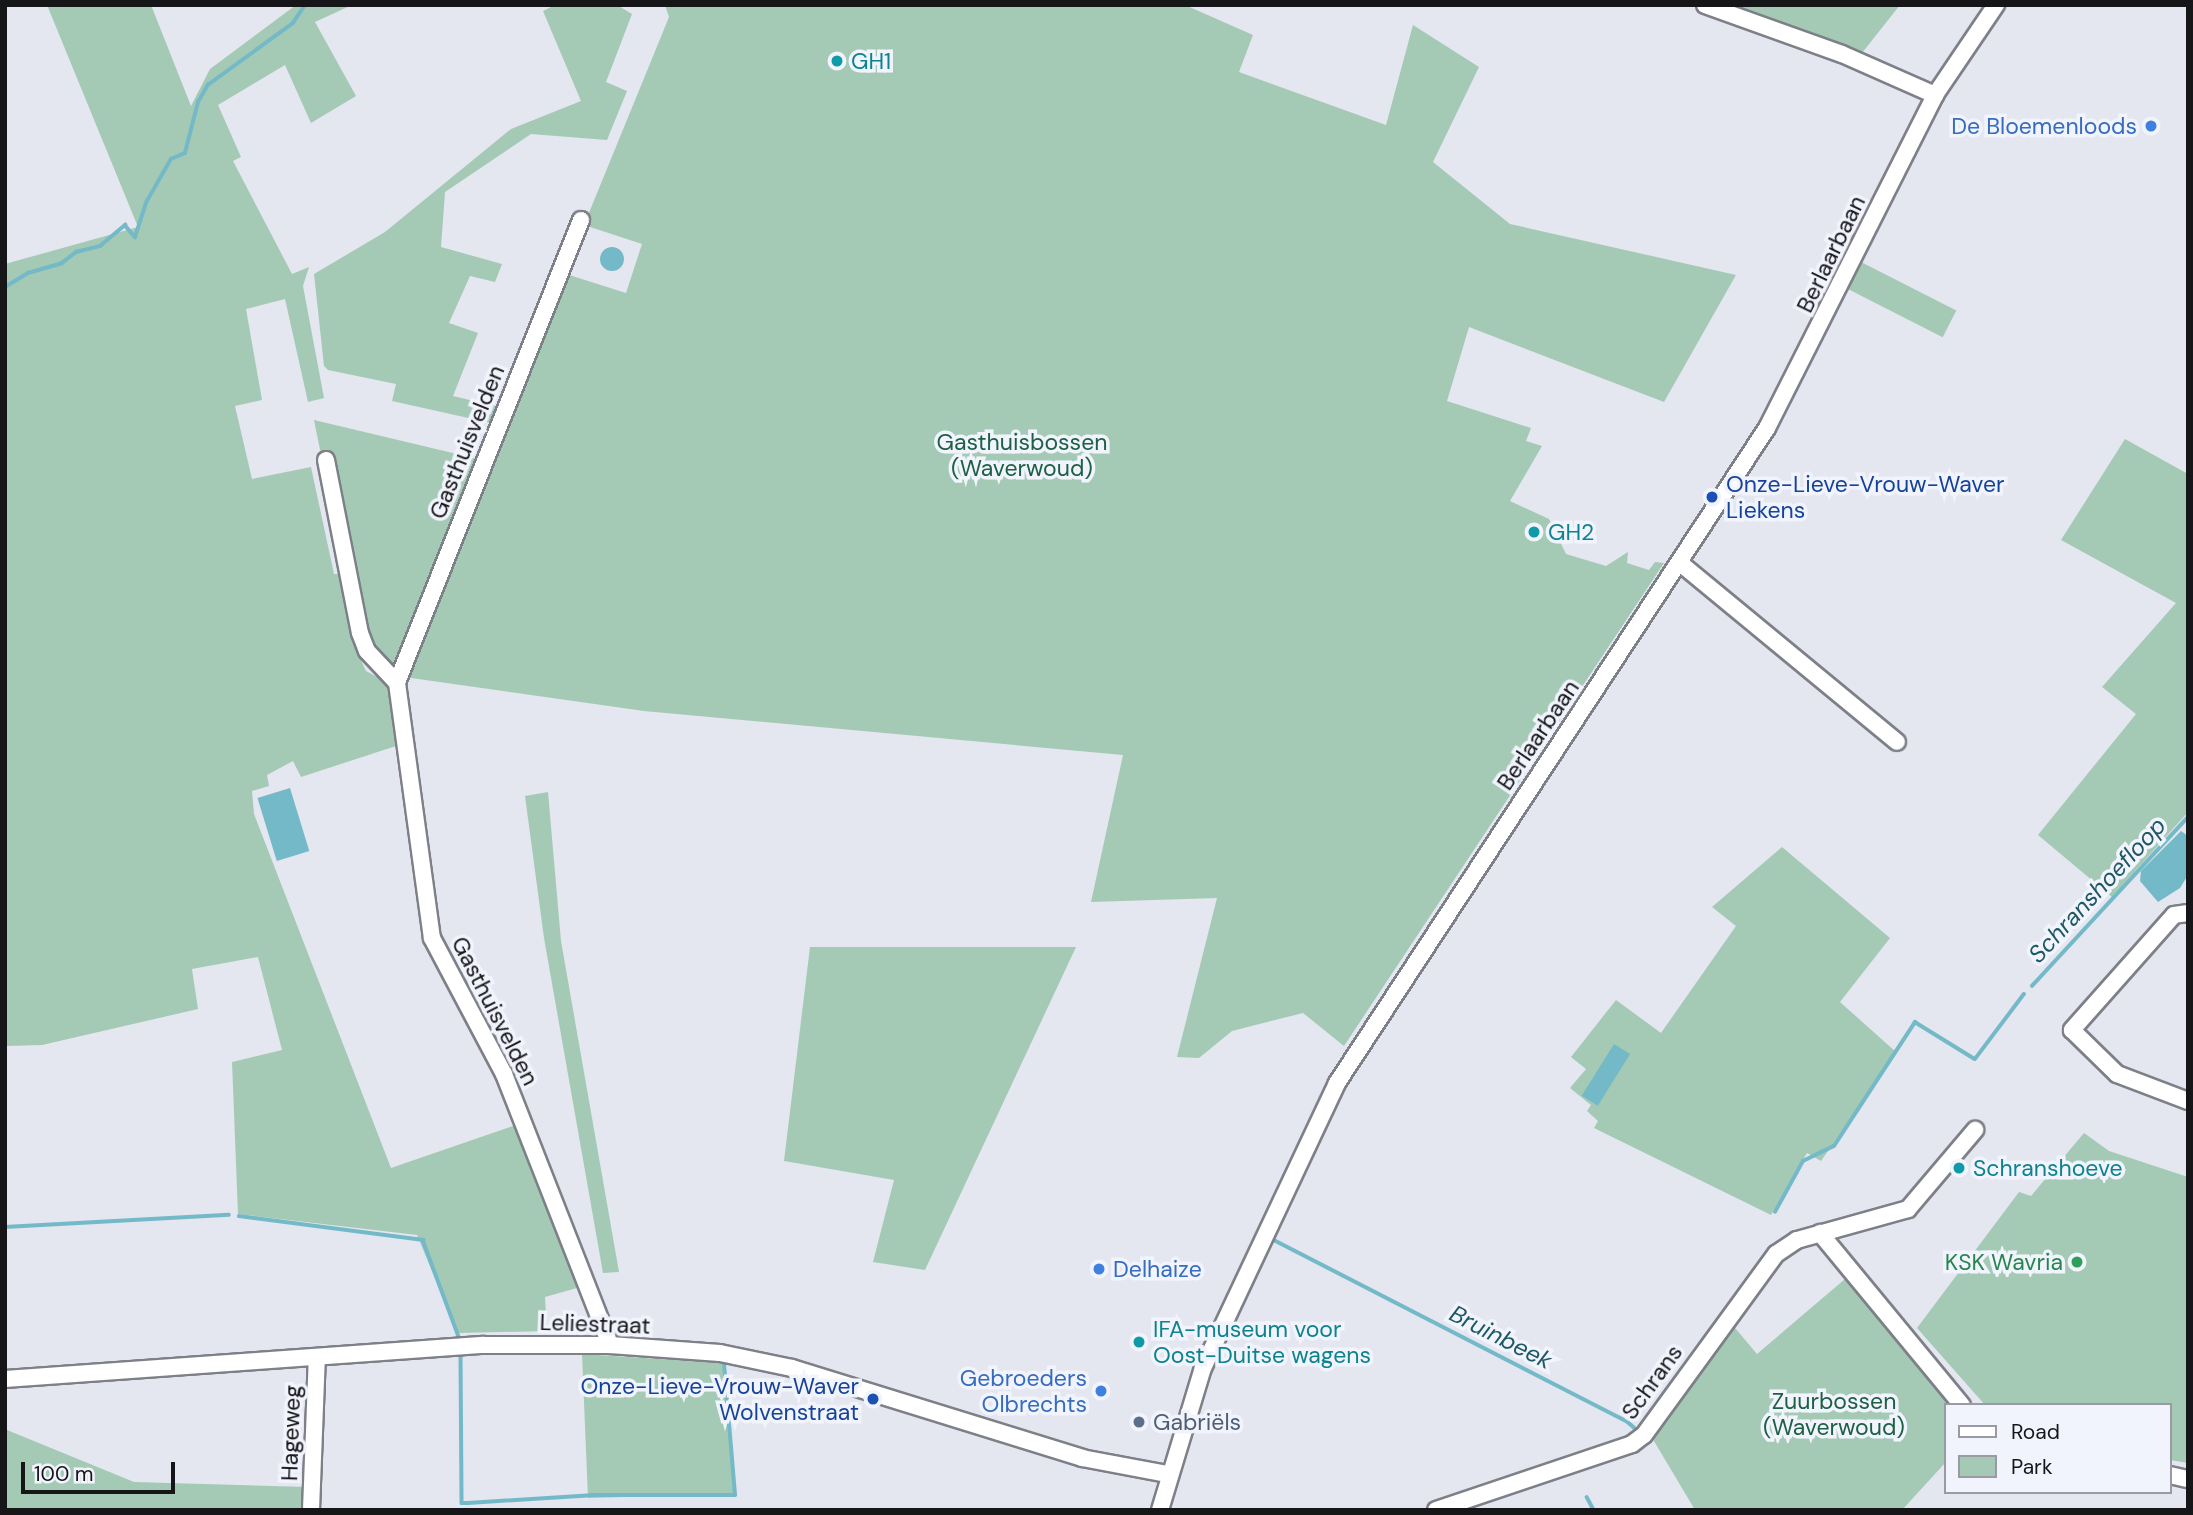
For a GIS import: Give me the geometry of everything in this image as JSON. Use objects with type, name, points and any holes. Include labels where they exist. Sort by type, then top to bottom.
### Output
[{"type":"street","points":[[1705,5],[1842,54],[1935,94]]},
{"type":"street","name":"Berlaarbaan","points":[[1165,1506],[1167,1474],[1203,1368],[1337,1083],[1680,563],[1791,386],[1935,94],[1996,5]]},
{"type":"street","name":"Gasthuisvelden","points":[[580,220],[397,683],[432,938],[505,1073],[610,1345]]},
{"type":"street","points":[[326,460],[360,633],[367,651],[397,683]]},
{"type":"street","points":[[1680,563],[1897,743]]},
{"type":"street","points":[[2188,913],[2174,915],[2072,1030],[2117,1074],[2188,1101]]},
{"type":"street","name":"Schrans","points":[[1436,1510],[1632,1444],[1644,1435],[1762,1269],[1786,1245],[1908,1209],[1975,1130]]},
{"type":"street","points":[[1820,1233],[1960,1403]]},
{"type":"street","name":"Leliestraat","points":[[5,1379],[484,1345],[610,1345],[720,1353],[792,1368],[1082,1458],[1167,1474]]},
{"type":"street","name":"Hageweg","points":[[312,1510],[317,1357]]},
{"type":"green space","points":[[47,5],[151,5],[191,106],[210,69],[296,5],[352,5],[315,22],[356,96],[311,123],[285,65],[218,105],[241,157],[233,161],[292,274],[309,267],[303,286],[324,398],[308,402],[285,299],[246,309],[262,400],[235,406],[252,479],[311,467],[334,574],[340,574],[359,656],[366,671],[390,684],[399,745],[301,777],[293,761],[267,775],[269,786],[252,791],[254,814],[391,1168],[519,1124],[584,1286],[545,1297],[547,1331],[458,1333],[417,1235],[238,1214],[232,1062],[282,1050],[258,957],[192,969],[198,1009],[42,1045],[5,1046],[5,264],[138,227]]},
{"type":"green space","points":[[555,5],[617,5],[632,14],[606,82],[627,91],[607,140],[531,134],[445,192],[441,247],[502,264],[495,282],[470,276],[449,323],[478,333],[453,396],[503,408],[491,423],[392,401],[396,384],[328,370],[324,366],[314,274],[385,232],[511,129],[581,101],[543,11]]},
{"type":"green space","name":"Gasthuisbossen (Waverwoud)","points":[[665,5],[1185,5],[1253,35],[1239,72],[1386,125],[1413,25],[1479,67],[1433,162],[1510,224],[1736,275],[1664,402],[1469,327],[1447,401],[1531,428],[1526,441],[1542,446],[1510,501],[1549,519],[1566,554],[1606,566],[1628,552],[1627,563],[1649,570],[1655,562],[1664,563],[1344,1046],[1303,1013],[1232,1031],[1199,1058],[1177,1057],[1217,898],[1091,902],[1123,755],[644,711],[404,677],[566,274],[626,293],[642,244],[584,225],[669,17]]},
{"type":"green space","points":[[1731,5],[1900,5],[1858,58],[1727,12]]},
{"type":"green space","points":[[1861,262],[1956,311],[1943,337],[1847,289]]},
{"type":"green space","points":[[314,420],[478,459],[394,673],[381,670],[341,554]]},
{"type":"green space","points":[[2125,439],[2188,474],[2188,812],[2112,897],[2038,835],[2136,714],[2102,687],[2176,603],[2061,540]]},
{"type":"green space","points":[[548,792],[561,941],[619,1272],[603,1273],[544,938],[525,796]]},
{"type":"green space","points":[[1782,847],[1890,938],[1840,1002],[1896,1052],[1821,1161],[1807,1153],[1771,1215],[1594,1128],[1598,1121],[1587,1111],[1591,1105],[1570,1088],[1586,1069],[1571,1057],[1616,1000],[1661,1033],[1736,926],[1712,907]]},
{"type":"green space","points":[[810,947],[1076,947],[925,1270],[873,1262],[894,1180],[784,1161]]},
{"type":"green space","name":"KSK Wavria","points":[[2084,1133],[2109,1151],[2188,1177],[2188,1463],[2172,1460],[2172,1403],[1983,1403],[1917,1328],[2019,1192],[2031,1196]]},
{"type":"green space","name":"Zuurbossen (Waverwoud)","points":[[1845,1279],[1952,1403],[1944,1403],[1944,1464],[1902,1510],[1695,1510],[1651,1436],[1730,1322],[1757,1354]]},
{"type":"green space","points":[[582,1354],[723,1363],[734,1494],[588,1498]]},
{"type":"green space","points":[[7,1430],[134,1482],[307,1487],[305,1510],[5,1510]]},
{"type":"water","points":[[612,247],[623,254],[624,259],[617,270],[612,271],[601,264],[600,259],[607,248]]},
{"type":"water","points":[[290,788],[309,851],[277,861],[257,798]]},
{"type":"water","points":[[2181,831],[2188,836],[2188,875],[2180,888],[2158,902],[2140,881],[2141,871]]},
{"type":"water","points":[[1614,1044],[1630,1054],[1598,1106],[1582,1096]]},
{"type":"waterway","points":[[5,287],[28,273],[62,263],[76,252],[100,246],[125,225],[135,237],[147,201],[171,159],[185,153],[198,102],[208,85],[293,23],[305,5]]},
{"type":"waterway","name":"Schranshoefloop","points":[[2032,986],[2188,817]]},
{"type":"waterway","name":"Schranshoefloop","points":[[1775,1212],[1803,1161],[1834,1146],[1915,1022],[1975,1059],[2024,994]]},
{"type":"waterway","points":[[5,1227],[229,1215]]},
{"type":"waterway","points":[[239,1216],[423,1240],[459,1337]]},
{"type":"waterway","name":"Bruinbeek","points":[[1272,1239],[1628,1422],[1638,1431]]},
{"type":"waterway","points":[[461,1355],[462,1503],[595,1495],[735,1495],[724,1364]]},
{"type":"waterway","name":"Bruinbeek","points":[[1587,1497],[1594,1510]]},
{"type":"place","name":"GH1","points":[[837,61]]},
{"type":"place","name":"De Bloemenloods","points":[[2151,126]]},
{"type":"place","name":"Onze-Lieve-Vrouw-Waver Liekens","points":[[1712,497]]},
{"type":"place","name":"GH2","points":[[1534,532]]},
{"type":"place","name":"Schranshoeve","points":[[1959,1168]]},
{"type":"place","name":"KSK Wavria","points":[[2077,1262]]},
{"type":"place","name":"Delhaize","points":[[1099,1269]]},
{"type":"place","name":"IFA-museum voor Oost-Duitse wagens","points":[[1139,1342]]},
{"type":"place","name":"Gebroeders Olbrechts","points":[[1101,1391]]},
{"type":"place","name":"Onze-Lieve-Vrouw-Waver Wolvenstraat","points":[[873,1399]]},
{"type":"place","name":"Gabriëls","points":[[1139,1422]]}]
